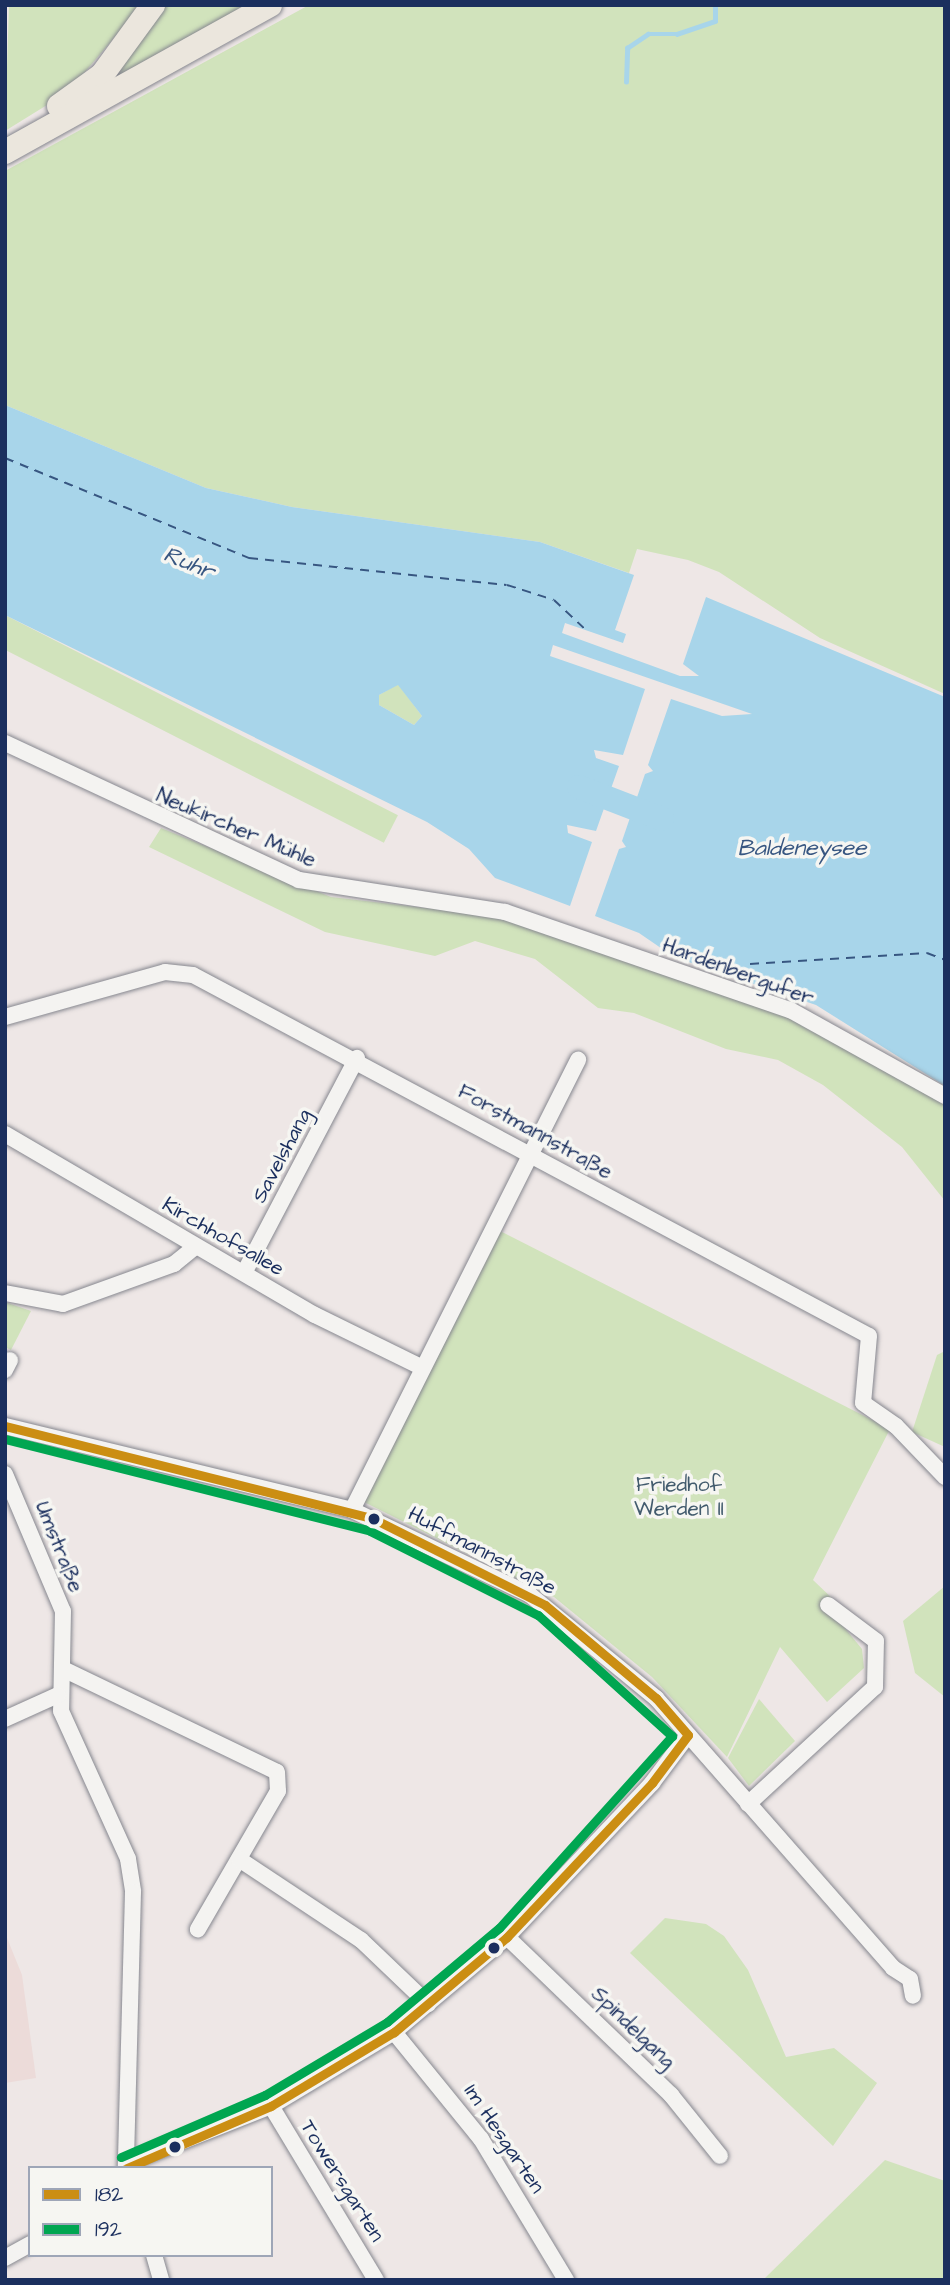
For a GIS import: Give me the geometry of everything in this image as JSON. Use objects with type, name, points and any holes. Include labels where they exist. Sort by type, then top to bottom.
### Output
[{"type":"main road","points":[[5,136],[102,75],[153,5]]},
{"type":"main road","points":[[5,152],[270,5]]},
{"type":"street","name":"Neukircher Mühle","points":[[5,743],[299,880],[505,912]]},
{"type":"street","name":"Hardenbergufer","points":[[505,912],[790,1010],[945,1096]]},
{"type":"street","name":"Forstmannstraße","points":[[5,1017],[181,972],[357,1058],[869,1336],[863,1403],[896,1426],[945,1476]]},
{"type":"street","name":"Savelshang","points":[[244,1273],[357,1058]]},
{"type":"street","points":[[352,1510],[578,1060]]},
{"type":"street","name":"Kirchhofsallee","points":[[5,1134],[244,1273],[423,1368]]},
{"type":"street","points":[[5,1293],[62,1304],[174,1264],[196,1246]]},
{"type":"street","name":"Huffmannstraße","points":[[5,1426],[352,1510],[537,1600],[656,1698],[892,1968],[910,1979],[913,1996]]},
{"type":"street","name":"Umstraße","points":[[5,1474],[63,1611],[63,1669],[58,1695]]},
{"type":"street","points":[[748,1804],[876,1687],[876,1641],[828,1605]]},
{"type":"street","points":[[63,1669],[265,1761],[278,1776],[278,1791],[198,1929]]},
{"type":"street","points":[[5,1719],[58,1695],[128,1859],[126,2166],[271,2106],[394,2032],[507,1937],[652,1783],[688,1735]]},
{"type":"street","points":[[239,1859],[361,1940],[428,2004]]},
{"type":"street","name":"Spindelgang","points":[[507,1937],[671,2095],[720,2156]]},
{"type":"street","name":"Im Hesgarten","points":[[394,2032],[481,2139],[566,2280]]},
{"type":"street","name":"Towersgarten","points":[[271,2106],[376,2280]]},
{"type":"street","points":[[5,2258],[28,2245]]},
{"type":"street","points":[[155,2257],[161,2280]]},
{"type":"shaded area","points":[[5,1933],[22,1975],[36,2078],[5,2083]]},
{"type":"green space","points":[[9,5],[142,5],[68,92],[5,131]]},
{"type":"green space","points":[[162,5],[258,5],[122,80],[105,78]]},
{"type":"green space","points":[[309,5],[945,5],[945,694],[820,638],[719,572],[688,560],[637,549],[629,573],[540,542],[292,507],[206,488],[5,405],[5,171]]},
{"type":"green space","points":[[5,615],[398,815],[384,843],[5,650]]},
{"type":"green space","points":[[398,684],[422,716],[414,725],[379,705],[379,695]]},
{"type":"green space","points":[[161,828],[331,897],[496,916],[786,1016],[863,1051],[945,1104],[945,1201],[902,1147],[823,1085],[778,1060],[726,1049],[634,1013],[598,1008],[535,959],[475,941],[435,956],[325,932],[149,847]]},
{"type":"green space","name":"Friedhof Werden II","points":[[500,1231],[890,1429],[813,1580],[835,1601],[829,1609],[862,1649],[864,1668],[827,1702],[780,1647],[727,1757],[652,1677],[554,1597],[364,1502]]},
{"type":"green space","points":[[5,1302],[31,1311],[11,1350],[5,1347]]},
{"type":"green space","points":[[945,1351],[945,1447],[912,1432],[937,1355]]},
{"type":"green space","points":[[945,1586],[945,1697],[915,1673],[903,1621]]},
{"type":"green space","points":[[759,1699],[795,1741],[749,1786],[728,1758]]},
{"type":"green space","points":[[665,1918],[706,1924],[724,1936],[748,1970],[786,2057],[834,2048],[877,2083],[833,2146],[630,1953]]},
{"type":"green space","points":[[885,2160],[945,2181],[945,2280],[763,2280]]},
{"type":"water","points":[[5,405],[206,488],[292,507],[540,542],[634,575],[615,630],[626,634],[623,643],[565,623],[562,633],[680,676],[699,676],[683,664],[706,597],[945,697],[945,1086],[816,1005],[674,957],[639,933],[595,916],[619,849],[626,847],[622,841],[645,774],[653,771],[648,765],[671,699],[722,716],[752,714],[553,645],[550,656],[645,689],[623,755],[594,750],[596,758],[619,766],[596,831],[567,825],[568,833],[592,842],[570,906],[495,878],[469,849],[427,822],[5,615]],"holes":[[[398,685],[422,716],[414,725],[379,705],[379,695]]]},
{"type":"waterway","points":[[626,82],[627,48],[648,34],[677,34],[715,21],[715,5]]},
{"type":"waterway","points":[[579,787],[662,819]]},
{"type":"ferry route","points":[[5,458],[249,558],[507,585],[554,600],[586,630]]},
{"type":"ferry route","points":[[750,964],[927,953],[945,960]]},
{"type":"transit line","name":"182","points":[[5,1426],[374,1519],[545,1605],[656,1698],[688,1735],[652,1783],[507,1937],[394,2032],[271,2106],[132,2166]]},
{"type":"transit line","name":"192","points":[[5,1439],[370,1531],[538,1615],[672,1736],[499,1928],[387,2022],[265,2095],[121,2157]]},
{"type":"water label","name":"Ruhr","points":[[189,563]]},
{"type":"water label","name":"Baldeneysee","points":[[802,848]]}]
